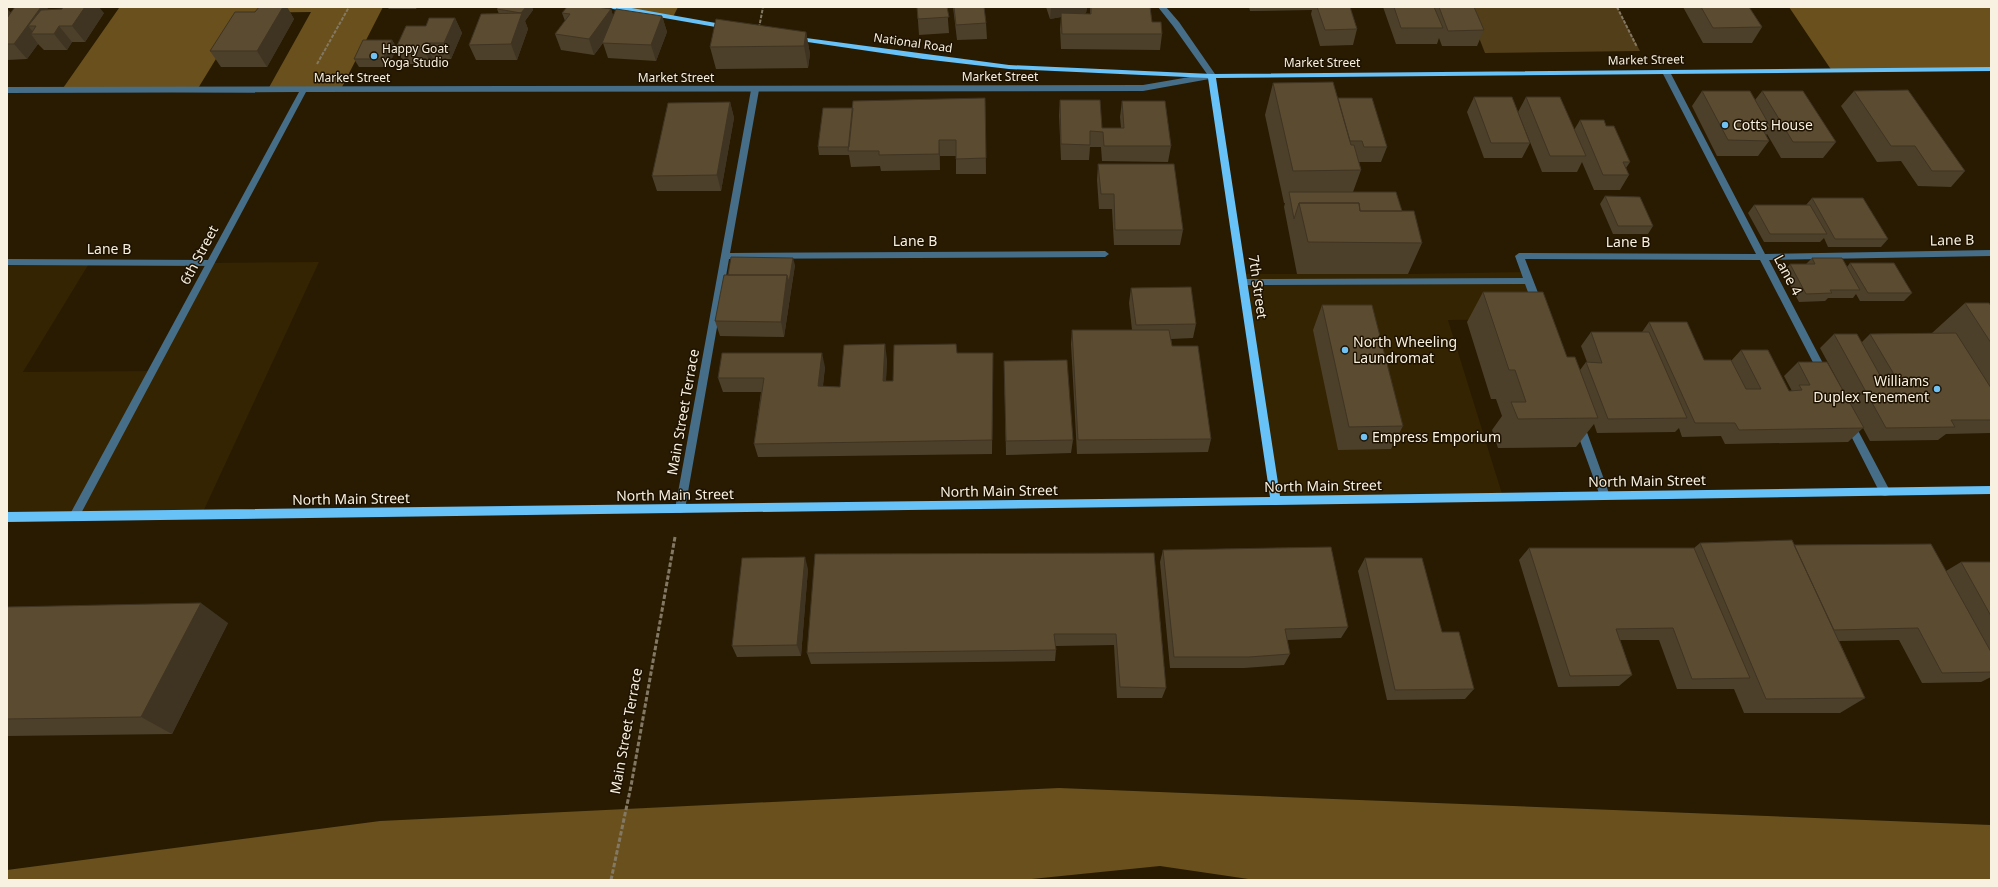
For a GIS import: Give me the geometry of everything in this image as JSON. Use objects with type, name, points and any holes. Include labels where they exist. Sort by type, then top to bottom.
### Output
[{"type":"main road","points":[[613,7],[758,32]]},
{"type":"main road","name":"National Road","points":[[787,36],[923,57],[1010,67],[1212,76]]},
{"type":"main road","name":"Market Street","points":[[1212,76],[1991,69]]},
{"type":"main road","name":"7th Street","points":[[1212,76],[1276,501]]},
{"type":"main road","name":"North Main Street","points":[[7,517],[1276,501],[1991,490]]},
{"type":"street","points":[[1162,7],[1176,24],[1212,76]]},
{"type":"street","name":"Lane 4","points":[[1666,72],[1828,383]]},
{"type":"street","name":"Market Street","points":[[7,90],[755,90],[1143,88],[1212,76]]},
{"type":"street","name":"6th Street","points":[[74,516],[303,90]]},
{"type":"street","name":"Main Street Terrace","points":[[680,509],[755,90]]},
{"type":"street","name":"Lane B","points":[[725,256],[1105,254]]},
{"type":"street","name":"Lane B","points":[[1540,313],[1519,256],[1991,254]]},
{"type":"street","name":"Lane B","points":[[7,262],[210,263]]},
{"type":"street","points":[[1243,282],[1528,281]]},
{"type":"street","points":[[1576,414],[1605,496]]},
{"type":"street","points":[[1847,418],[1885,492]]},
{"type":"path","points":[[303,90],[349,7]]},
{"type":"path","points":[[758,32],[763,7]]},
{"type":"path","points":[[1617,7],[1650,72]]},
{"type":"path","name":"Main Street Terrace","points":[[611,880],[631,786],[680,509]]},
{"type":"shaded area","points":[[7,7],[383,7],[340,91],[267,91],[311,12],[244,13],[197,90],[61,91],[119,8]]},
{"type":"shaded area","points":[[613,7],[678,7],[673,17]]},
{"type":"shaded area","points":[[1467,7],[1617,7],[1640,51],[1485,53]]},
{"type":"shaded area","points":[[1789,7],[1991,7],[1991,69],[1832,71]]},
{"type":"shaded area","points":[[7,262],[90,262],[23,372],[152,371],[210,263],[319,262],[202,514],[7,517]]},
{"type":"shaded area","points":[[1525,272],[1542,319],[1448,320],[1503,497],[1276,501],[1242,274]]},
{"type":"shaded area","points":[[1059,788],[1991,825],[1991,880],[1255,880],[1160,866],[1022,880],[7,880],[7,870],[380,821]]},
{"type":"building","points":[[15,7],[41,7],[14,44],[7,44],[7,18]]},
{"type":"building","points":[[63,7],[85,7],[72,26],[59,26],[54,34],[31,34],[36,26],[28,26],[41,10],[62,9]]},
{"type":"building","points":[[259,7],[283,7],[257,51],[210,51],[235,12],[255,12]]},
{"type":"building","points":[[499,7],[526,7],[521,13],[497,9]]},
{"type":"building","points":[[567,7],[597,7],[611,9],[589,39],[555,34],[570,14],[562,13]]},
{"type":"building","points":[[917,7],[947,7],[949,17],[918,19]]},
{"type":"building","points":[[954,7],[984,7],[986,23],[956,25]]},
{"type":"building","points":[[1091,7],[1150,7],[1152,22],[1161,22],[1162,34],[1062,34],[1061,13],[1091,14]]},
{"type":"building","points":[[1317,7],[1350,7],[1357,29],[1325,30]]},
{"type":"building","points":[[1394,7],[1434,7],[1443,28],[1401,28]]},
{"type":"building","points":[[1439,7],[1474,7],[1484,30],[1448,31]]},
{"type":"building","points":[[1701,7],[1749,7],[1762,27],[1713,28]]},
{"type":"building","points":[[616,9],[662,16],[651,45],[602,43]]},
{"type":"building","points":[[522,13],[511,44],[469,45],[481,14]]},
{"type":"building","points":[[429,18],[455,18],[444,43],[425,43],[423,48],[396,48],[406,26],[426,26]]},
{"type":"building","points":[[716,19],[806,32],[804,46],[710,47]]},
{"type":"building","points":[[363,40],[392,40],[383,59],[354,59]]},
{"type":"building","points":[[1333,82],[1351,145],[1354,145],[1361,170],[1293,171],[1273,83]]},
{"type":"building","points":[[1908,90],[1965,171],[1932,171],[1915,146],[1891,146],[1854,91]]},
{"type":"building","points":[[1702,91],[1750,91],[1771,128],[1762,128],[1769,141],[1728,140]]},
{"type":"building","points":[[1762,91],[1803,91],[1836,142],[1793,142]]},
{"type":"building","points":[[1474,97],[1512,97],[1530,143],[1491,143]]},
{"type":"building","points":[[1526,97],[1560,97],[1586,156],[1550,156]]},
{"type":"building","points":[[985,98],[986,158],[956,159],[956,140],[939,140],[939,154],[879,155],[879,151],[848,151],[853,101]]},
{"type":"building","points":[[1338,98],[1372,98],[1387,147],[1364,147],[1362,141],[1350,141]]},
{"type":"building","points":[[1060,100],[1100,100],[1102,128],[1124,128],[1122,101],[1165,101],[1171,146],[1104,146],[1103,132],[1090,131],[1090,145],[1061,144]]},
{"type":"building","points":[[730,102],[717,175],[652,176],[668,103]]},
{"type":"building","points":[[823,108],[853,108],[849,147],[818,147]]},
{"type":"building","points":[[1580,120],[1604,120],[1606,126],[1614,126],[1630,162],[1623,162],[1629,175],[1603,175]]},
{"type":"building","points":[[1098,164],[1174,164],[1183,230],[1115,230],[1114,194],[1101,194]]},
{"type":"building","points":[[1289,192],[1396,192],[1402,211],[1360,211],[1359,203],[1299,203],[1294,219]]},
{"type":"building","points":[[1605,196],[1640,197],[1653,226],[1618,226]]},
{"type":"building","points":[[1812,198],[1863,198],[1888,239],[1835,239]]},
{"type":"building","points":[[1299,203],[1359,203],[1360,211],[1414,211],[1422,243],[1308,242]]},
{"type":"building","points":[[1754,205],[1810,205],[1827,234],[1770,234]]},
{"type":"building","points":[[731,257],[793,258],[789,282],[787,275],[728,275]]},
{"type":"building","points":[[1812,258],[1842,258],[1860,290],[1830,290],[1832,293],[1806,294],[1790,264],[1815,264]]},
{"type":"building","points":[[1850,263],[1894,263],[1912,293],[1868,293]]},
{"type":"building","points":[[724,275],[787,275],[781,322],[715,321]]},
{"type":"building","points":[[1191,287],[1196,324],[1136,325],[1131,288]]},
{"type":"building","points":[[1483,292],[1543,292],[1567,357],[1575,357],[1598,418],[1518,419],[1511,402],[1526,402],[1515,370],[1509,370]]},
{"type":"building","points":[[1965,303],[1989,303],[1991,306],[1991,343]]},
{"type":"building","points":[[1322,305],[1372,305],[1403,426],[1349,427]]},
{"type":"building","points":[[1649,322],[1687,322],[1704,360],[1731,360],[1746,389],[1761,389],[1741,350],[1768,350],[1789,391],[1802,390],[1799,385],[1810,385],[1798,362],[1827,362],[1864,428],[1739,430],[1735,423],[1695,423]]},
{"type":"building","points":[[1072,330],[1169,330],[1172,346],[1198,346],[1211,439],[1078,440]]},
{"type":"building","points":[[1591,332],[1649,332],[1687,418],[1608,419],[1586,362],[1602,363]]},
{"type":"building","points":[[1956,333],[1991,388],[1991,420],[1951,420],[1955,427],[1886,428],[1834,334],[1857,334],[1881,377],[1895,376],[1870,334]]},
{"type":"building","points":[[885,344],[883,381],[893,381],[894,345],[956,344],[957,353],[993,353],[992,440],[754,444],[764,378],[718,378],[722,353],[822,353],[818,386],[840,387],[844,345]]},
{"type":"building","points":[[1067,360],[1073,440],[1006,441],[1004,361]]},
{"type":"building","points":[[1792,540],[1865,698],[1766,699],[1700,543]]},
{"type":"building","points":[[1931,544],[1991,652],[1991,672],[1942,673],[1918,628],[1834,630],[1794,545]]},
{"type":"building","points":[[1331,547],[1348,627],[1285,629],[1290,654],[1249,657],[1174,657],[1163,550]]},
{"type":"building","points":[[1529,548],[1694,548],[1750,678],[1692,679],[1673,628],[1616,629],[1632,675],[1570,676]]},
{"type":"building","points":[[1154,553],[1166,688],[1120,687],[1116,634],[1054,634],[1056,650],[807,653],[815,554]]},
{"type":"building","points":[[805,557],[797,645],[732,646],[742,558]]},
{"type":"building","points":[[1365,558],[1422,558],[1442,632],[1459,632],[1474,689],[1395,690]]},
{"type":"building","points":[[1961,562],[1991,562],[1991,616]]},
{"type":"building","points":[[201,603],[141,717],[7,719],[7,607]]},
{"type":"place","name":"Happy Goat Yoga Studio","points":[[374,56]]},
{"type":"place","name":"Cotts House","points":[[1725,125]]},
{"type":"place","name":"North Wheeling Laundromat","points":[[1345,350]]},
{"type":"place","name":"Williams Duplex Tenement","points":[[1937,389]]},
{"type":"place","name":"Empress Emporium","points":[[1364,437]]}]
